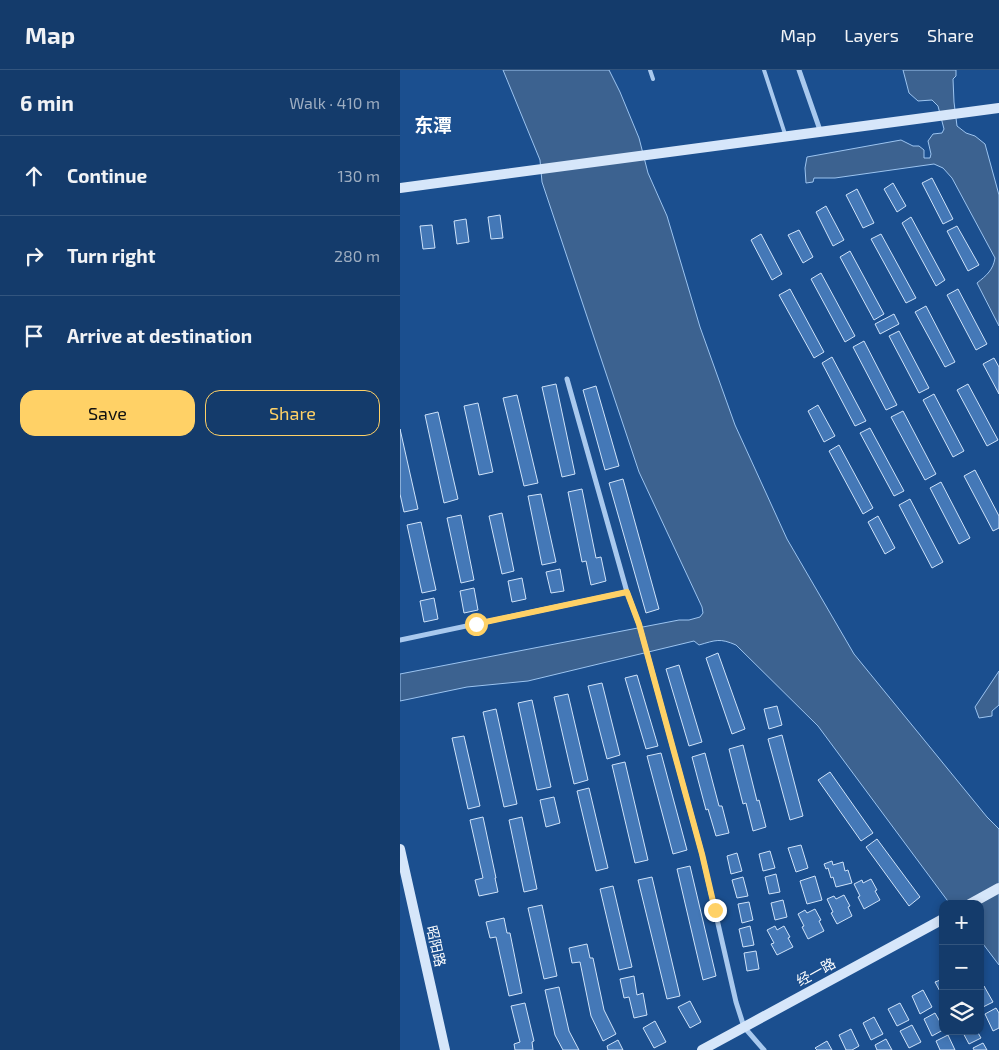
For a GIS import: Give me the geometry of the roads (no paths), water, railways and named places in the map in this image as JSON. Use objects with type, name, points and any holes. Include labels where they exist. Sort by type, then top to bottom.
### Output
[{"type":"main road","points":[[400,188],[786,138],[999,108]]},
{"type":"main road","name":"昭阳路","points":[[400,849],[446,1050]]},
{"type":"main road","points":[[977,900],[999,888]]},
{"type":"main road","name":"经一路","points":[[702,1050],[939,921]]},
{"type":"street","points":[[799,70],[821,133]]},
{"type":"street","points":[[567,379],[627,592],[639,624],[702,854],[736,1002],[744,1027],[764,1050]]},
{"type":"street","points":[[400,640],[627,592]]},
{"type":"lane","points":[[650,70],[653,79]]},
{"type":"lane","points":[[764,70],[786,138]]},
{"type":"water","points":[[503,70],[609,70],[639,138],[648,173],[667,216],[700,327],[735,425],[787,539],[854,654],[987,817],[999,829],[999,965],[984,945],[984,900],[947,900],[818,726],[736,645],[718,640],[699,645],[694,641],[528,681],[467,687],[400,701],[400,674],[679,620],[689,620],[700,617],[703,613],[702,607],[639,472],[542,182],[540,160]]},
{"type":"water","points":[[903,70],[956,70],[956,76],[953,79],[957,126],[985,144],[999,195],[999,326],[977,283],[989,272],[995,258],[952,178],[943,168],[934,164],[835,178],[814,178],[813,182],[806,183],[805,168],[807,157],[901,140],[913,146],[919,146],[924,150],[924,158],[930,158],[928,141],[933,134],[942,133],[944,129],[938,106],[932,100],[918,101],[909,93]]},
{"type":"water","points":[[999,671],[999,705],[992,711],[992,716],[979,718],[975,707]]},
{"type":"district","name":"东潭","points":[[433,125]]}]
